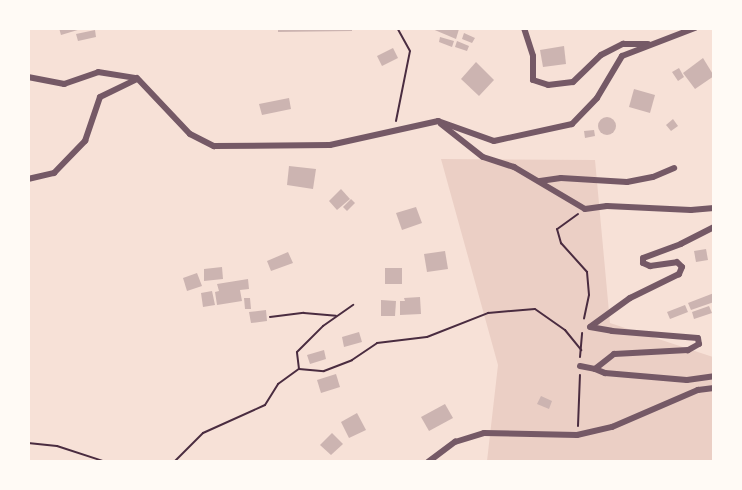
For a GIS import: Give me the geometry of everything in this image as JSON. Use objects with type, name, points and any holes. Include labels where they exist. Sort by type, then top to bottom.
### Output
[{"type":"street","points":[[524,28],[533,56],[533,80],[548,85],[573,82],[601,55],[623,44],[659,43]]},
{"type":"street","points":[[28,76],[64,84],[99,72],[137,78],[190,134],[214,146],[330,144],[438,121],[494,141],[572,124],[597,98],[622,56],[695,28]]},
{"type":"street","points":[[28,179],[54,173],[85,141],[100,98],[137,78]]},
{"type":"street","points":[[438,121],[483,157],[514,167],[585,209],[607,206],[691,210],[714,208]]},
{"type":"street","points":[[539,181],[561,178],[627,182],[653,177],[674,168]]},
{"type":"street","points":[[590,327],[630,298],[680,274],[682,267],[677,262],[650,266],[643,263],[643,258],[681,244],[714,227]]},
{"type":"street","points":[[583,325],[612,332],[698,338],[699,344],[688,350],[614,354],[595,369]]},
{"type":"street","points":[[580,366],[605,373],[687,380],[714,376]]},
{"type":"street","points":[[428,462],[455,442],[484,433],[577,435],[612,427],[698,390],[714,388]]},
{"type":"path","points":[[395,130],[410,51],[398,28]]},
{"type":"path","points":[[577,435],[583,325],[589,295],[587,272],[561,243],[557,229],[585,209]]},
{"type":"path","points":[[298,369],[297,352],[353,304]]},
{"type":"path","points":[[174,462],[203,433],[265,405],[279,384],[298,369],[324,371],[352,360],[377,343],[427,337],[488,313],[535,309],[565,330],[581,350]]},
{"type":"path","points":[[270,317],[304,313],[338,316]]},
{"type":"path","points":[[28,443],[57,446],[106,462]]},
{"type":"shaded area","points":[[441,159],[595,160],[610,323],[713,357],[713,461],[487,461],[498,365]]},
{"type":"building","points":[[59,28],[80,28],[81,29],[61,35]]},
{"type":"building","points":[[278,28],[352,28],[352,31],[278,32]]},
{"type":"building","points":[[430,28],[457,28],[459,29],[456,39]]},
{"type":"building","points":[[95,30],[96,37],[78,41],[76,34]]},
{"type":"building","points":[[464,33],[475,38],[472,43],[462,39]]},
{"type":"building","points":[[440,37],[454,41],[452,47],[439,42]]},
{"type":"building","points":[[457,41],[469,46],[467,51],[455,47]]},
{"type":"building","points":[[564,46],[566,64],[543,67],[540,50]]},
{"type":"building","points":[[393,48],[398,58],[382,66],[377,56]]},
{"type":"building","points":[[703,58],[714,76],[695,89],[683,73]]},
{"type":"building","points":[[476,62],[494,80],[479,96],[461,79]]},
{"type":"building","points":[[679,68],[684,77],[678,81],[672,72]]},
{"type":"building","points":[[634,89],[655,95],[650,113],[629,107]]},
{"type":"building","points":[[289,98],[291,109],[262,115],[259,104]]},
{"type":"building","points":[[607,117],[613,120],[616,126],[613,132],[607,135],[601,132],[598,126],[601,120]]},
{"type":"building","points":[[673,119],[678,126],[671,131],[666,125]]},
{"type":"building","points":[[594,130],[595,136],[585,138],[584,131]]},
{"type":"building","points":[[289,166],[316,169],[313,189],[287,185]]},
{"type":"building","points":[[341,189],[350,199],[337,210],[329,201]]},
{"type":"building","points":[[351,199],[355,203],[347,211],[343,207]]},
{"type":"building","points":[[416,207],[422,223],[402,230],[396,213]]},
{"type":"building","points":[[706,249],[708,260],[696,262],[694,251]]},
{"type":"building","points":[[445,251],[448,269],[427,272],[424,254]]},
{"type":"building","points":[[288,252],[293,263],[271,271],[267,261]]},
{"type":"building","points":[[222,267],[223,279],[204,281],[204,269]]},
{"type":"building","points":[[385,268],[402,268],[402,284],[385,284]]},
{"type":"building","points":[[197,273],[202,286],[187,291],[183,278]]},
{"type":"building","points":[[248,279],[249,289],[240,290],[242,301],[217,305],[215,292],[219,291],[217,284]]},
{"type":"building","points":[[212,291],[215,305],[203,307],[201,293]]},
{"type":"building","points":[[714,293],[714,302],[691,310],[688,303]]},
{"type":"building","points":[[420,297],[421,314],[400,315],[400,301],[405,301],[404,298]]},
{"type":"building","points":[[244,298],[250,298],[251,309],[245,309]]},
{"type":"building","points":[[381,300],[396,301],[395,316],[381,316]]},
{"type":"building","points":[[685,305],[688,312],[670,319],[667,312]]},
{"type":"building","points":[[709,306],[712,313],[694,319],[692,312]]},
{"type":"building","points":[[266,310],[267,321],[251,323],[249,312]]},
{"type":"building","points":[[359,332],[362,342],[344,347],[342,337]]},
{"type":"building","points":[[324,350],[326,359],[310,364],[307,355]]},
{"type":"building","points":[[336,374],[340,387],[321,393],[317,380]]},
{"type":"building","points":[[541,396],[552,401],[549,409],[537,404]]},
{"type":"building","points":[[445,404],[453,418],[429,431],[421,417]]},
{"type":"building","points":[[357,413],[366,430],[349,438],[341,422]]},
{"type":"building","points":[[332,433],[343,444],[331,455],[320,445]]}]
